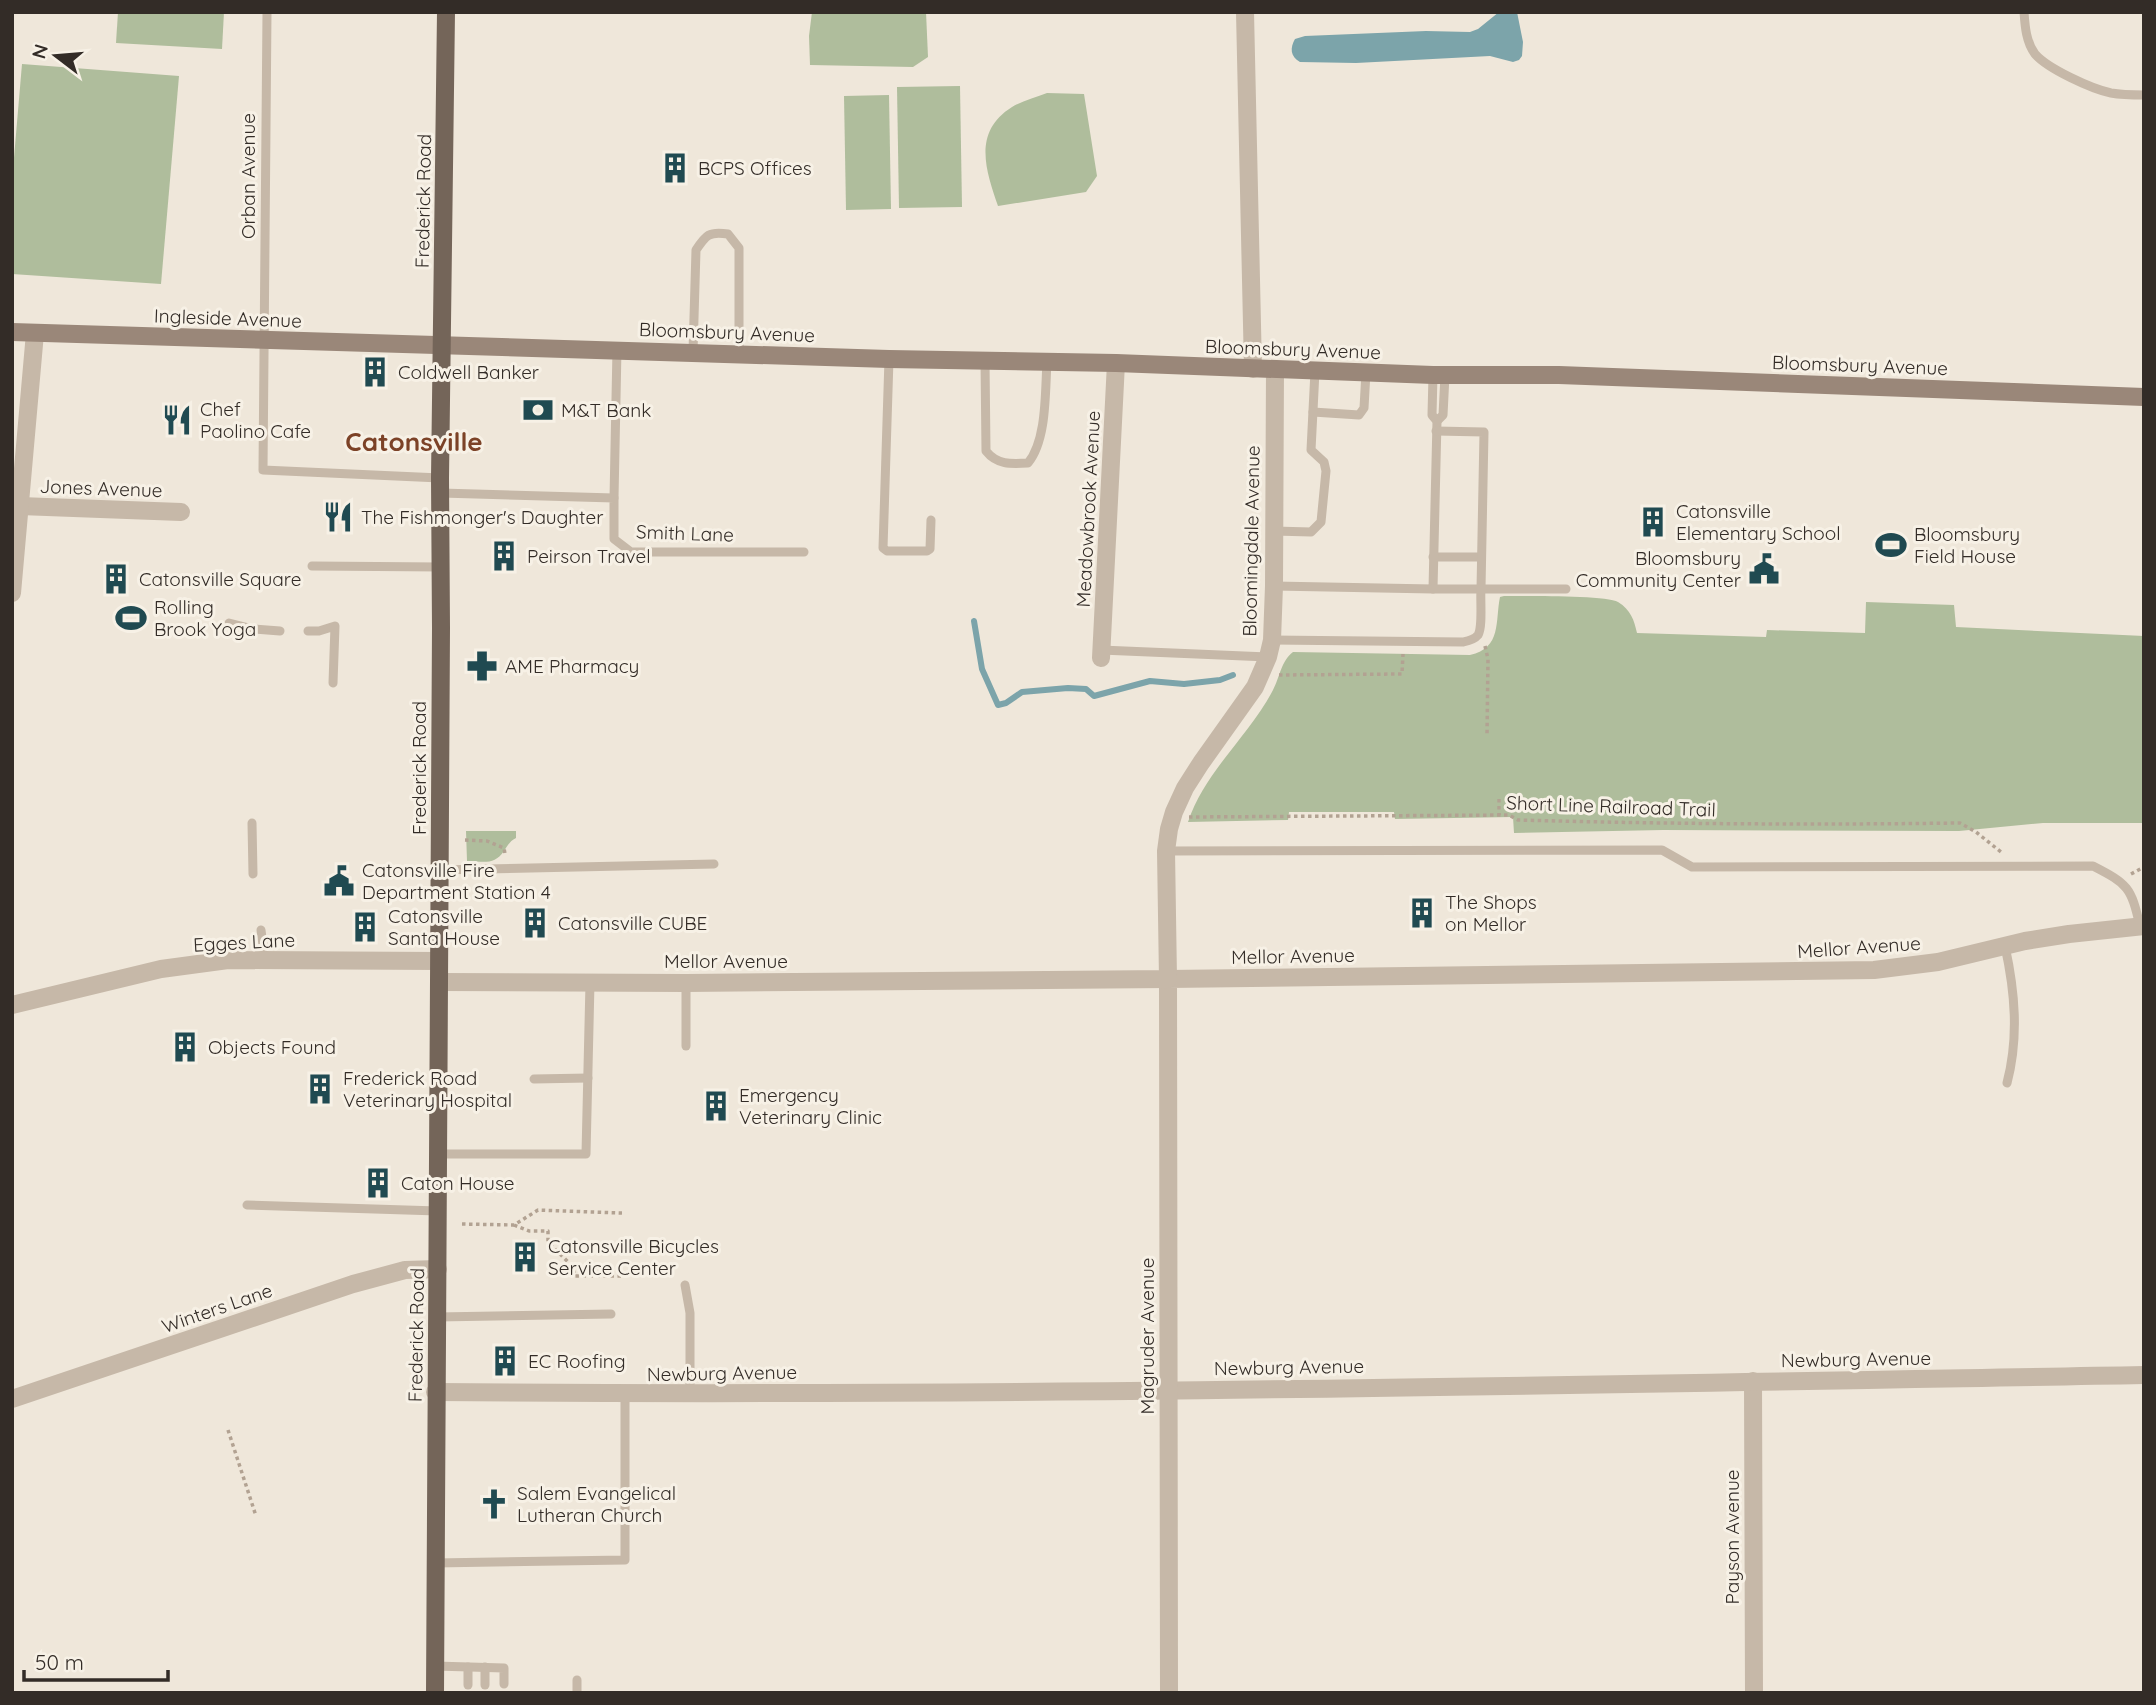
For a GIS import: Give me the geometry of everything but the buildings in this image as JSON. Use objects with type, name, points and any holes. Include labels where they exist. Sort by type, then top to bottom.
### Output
[{"type":"main road","name":"Frederick Road","points":[[435,1693],[440,485],[446,12]]},
{"type":"main road","name":"Ingleside Avenue","points":[[12,332],[442,345]]},
{"type":"main road","name":"Bloomsbury Avenue","points":[[442,345],[1439,374],[1559,375],[2144,397]]},
{"type":"street","points":[[1245,12],[1253,369]]},
{"type":"street","points":[[12,593],[35,333]]},
{"type":"street","name":"Meadowbrook Avenue","points":[[1101,654],[1116,363]]},
{"type":"street","name":"Bloomingdale Avenue","points":[[1168,978],[1167,851],[1174,812],[1185,788],[1255,687],[1270,648],[1274,586],[1275,369]]},
{"type":"street","name":"Jones Avenue","points":[[20,506],[181,512]]},
{"type":"street","name":"Mellor Avenue","points":[[439,982],[685,983],[1851,971],[1938,962],[2069,934],[2142,926]]},
{"type":"street","name":"Egges Lane","points":[[12,1005],[142,974],[228,960],[439,961]]},
{"type":"street","name":"Magruder Avenue","points":[[1168,978],[1169,1693]]},
{"type":"street","name":"Winters Lane","points":[[12,1399],[366,1280],[405,1270],[438,1269]]},
{"type":"street","name":"Newburg Avenue","points":[[435,1392],[625,1395],[1168,1390],[2144,1375]]},
{"type":"street","name":"Payson Avenue","points":[[1753,1381],[1754,1693]]},
{"type":"lane","name":"Orban Avenue","points":[[267,12],[263,470],[440,485]]},
{"type":"lane","points":[[2024,12],[2027,39],[2034,52],[2046,64],[2109,93],[2144,94]]},
{"type":"lane","points":[[693,352],[696,250],[705,237],[717,232],[728,234],[739,248],[739,354]]},
{"type":"lane","points":[[440,485],[614,498],[617,349]]},
{"type":"lane","points":[[889,359],[883,548],[887,551],[927,551],[930,549],[931,520]]},
{"type":"lane","points":[[985,361],[986,451],[992,460],[1007,464],[1028,463],[1036,453],[1041,434],[1047,362]]},
{"type":"lane","points":[[1274,531],[1311,532],[1321,522],[1326,471],[1324,463],[1311,450],[1315,370]]},
{"type":"lane","points":[[1313,412],[1362,413],[1366,372]]},
{"type":"lane","points":[[1433,589],[1437,426],[1432,415],[1439,374]]},
{"type":"lane","points":[[1101,654],[1463,642],[1477,637],[1484,432],[1437,426]]},
{"type":"lane","name":"Smith Lane","points":[[614,498],[614,539],[631,552],[804,552]]},
{"type":"lane","points":[[1433,557],[1481,557]]},
{"type":"lane","points":[[312,566],[441,568]]},
{"type":"lane","points":[[1274,586],[1566,589]]},
{"type":"lane","points":[[229,623],[253,629],[279,631]]},
{"type":"lane","points":[[308,631],[335,626],[333,683]]},
{"type":"lane","points":[[252,823],[253,874]]},
{"type":"lane","points":[[1167,851],[1662,850],[1692,867],[2093,866],[2120,880],[2129,890],[2142,926]]},
{"type":"lane","points":[[439,870],[714,864]]},
{"type":"lane","points":[[261,930],[265,960]]},
{"type":"lane","points":[[2005,946],[2013,981],[2015,1026],[2013,1059],[2007,1083]]},
{"type":"lane","points":[[438,1154],[586,1154],[590,983]]},
{"type":"lane","points":[[685,983],[686,1046]]},
{"type":"lane","points":[[534,1079],[588,1078]]},
{"type":"lane","points":[[247,1205],[438,1211]]},
{"type":"lane","points":[[685,1285],[690,1313],[690,1394]]},
{"type":"lane","points":[[437,1317],[611,1314]]},
{"type":"lane","points":[[435,1563],[625,1560],[625,1395]]},
{"type":"lane","points":[[435,1666],[504,1668],[504,1685]]},
{"type":"lane","points":[[468,1667],[468,1685]]},
{"type":"lane","points":[[485,1667],[485,1685]]},
{"type":"lane","points":[[577,1680],[577,1693]]},
{"type":"path","points":[[1485,646],[1488,659],[1487,735]]},
{"type":"path","points":[[1278,675],[1402,674],[1403,652]]},
{"type":"path","points":[[1499,799],[1499,815]]},
{"type":"path","name":"Short Line Railroad Trail","points":[[1188,817],[1508,815],[1518,820],[1639,824],[1960,823],[2020,866]]},
{"type":"path","points":[[465,840],[487,841],[504,848],[509,868]]},
{"type":"path","points":[[514,1225],[538,1210],[622,1213]]},
{"type":"path","points":[[462,1224],[514,1225],[528,1231],[548,1231],[548,1242],[572,1266],[575,1276],[621,1276]]},
{"type":"path","points":[[228,1430],[256,1516]]},
{"type":"green space","points":[[118,12],[224,12],[222,49],[116,43]]},
{"type":"green space","points":[[812,12],[926,12],[928,57],[913,67],[810,65]]},
{"type":"green space","points":[[22,64],[179,76],[161,284],[12,274],[12,181]]},
{"type":"green space","points":[[960,86],[962,207],[899,208],[897,87]]},
{"type":"green space","points":[[1047,93],[1084,94],[1097,176],[1086,192],[998,206],[987,166],[987,140],[991,128],[999,117],[1012,107]]},
{"type":"green space","points":[[889,95],[891,209],[846,210],[844,96]]},
{"type":"green space","points":[[1564,596],[1611,600],[1618,602],[1629,612],[1637,633],[1766,637],[1767,630],[1865,633],[1866,602],[1954,605],[1956,627],[2144,636],[2144,823],[2043,823],[1959,831],[1663,830],[1514,833],[1513,817],[1395,819],[1394,812],[1289,812],[1288,820],[1188,822],[1205,786],[1263,707],[1283,665],[1293,652],[1470,655],[1480,651],[1492,640],[1500,597]]},
{"type":"green space","points":[[466,831],[516,831],[516,838],[496,859],[488,862],[467,861]]},
{"type":"water","points":[[1499,12],[1517,12],[1523,42],[1519,60],[1513,62],[1490,56],[1356,63],[1300,62],[1292,52],[1295,39],[1305,36],[1470,32]]},
{"type":"waterway","points":[[974,621],[982,669],[998,705],[1022,692],[1068,688],[1086,689],[1094,696],[1150,681],[1184,684],[1220,680],[1233,675]]},
{"type":"place","name":"BCPS Offices","points":[[675,168]]},
{"type":"place","name":"Coldwell Banker","points":[[375,372]]},
{"type":"place","name":"M&T Bank","points":[[538,410]]},
{"type":"place","name":"Chef Paolino Cafe","points":[[177,420]]},
{"type":"place","name":"The Fishmonger's Daughter","points":[[338,517]]},
{"type":"place","name":"Catonsville Elementary School","points":[[1653,522]]},
{"type":"place","name":"Bloomsbury Field House","points":[[1891,545]]},
{"type":"place","name":"Peirson Travel","points":[[504,556]]},
{"type":"place","name":"Bloomsbury Community Center","points":[[1764,569]]},
{"type":"place","name":"Catonsville Square","points":[[116,579]]},
{"type":"place","name":"Rolling Brook Yoga","points":[[131,618]]},
{"type":"place","name":"AME Pharmacy","points":[[482,666]]},
{"type":"place","name":"Catonsville Fire Department Station 4","points":[[339,881]]},
{"type":"place","name":"The Shops on Mellor","points":[[1422,913]]},
{"type":"place","name":"Catonsville CUBE","points":[[535,923]]},
{"type":"place","name":"Catonsville Santa House","points":[[365,927]]},
{"type":"place","name":"Objects Found","points":[[185,1047]]},
{"type":"place","name":"Frederick Road Veterinary Hospital","points":[[320,1089]]},
{"type":"place","name":"Emergency Veterinary Clinic","points":[[716,1106]]},
{"type":"place","name":"Caton House","points":[[378,1183]]},
{"type":"place","name":"Catonsville Bicycles Service Center","points":[[525,1257]]},
{"type":"place","name":"EC Roofing","points":[[505,1361]]},
{"type":"place","name":"Salem Evangelical Lutheran Church","points":[[494,1504]]},
{"type":"district","name":"Catonsville","points":[[414,441]]}]
